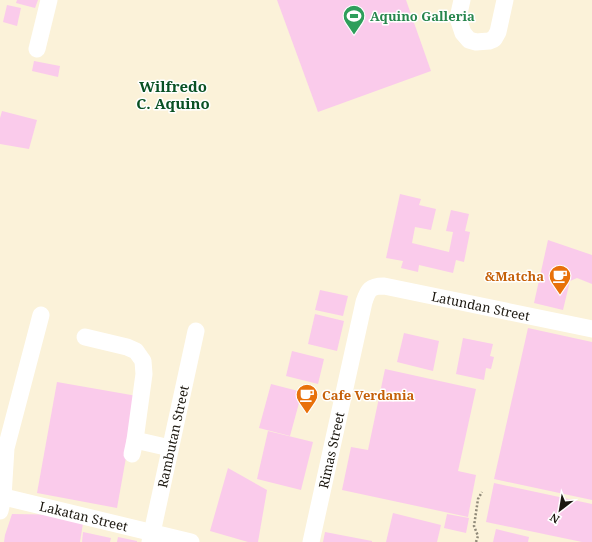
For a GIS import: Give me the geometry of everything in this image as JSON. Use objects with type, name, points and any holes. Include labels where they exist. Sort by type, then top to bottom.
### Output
[{"type":"street","points":[[37,49],[49,0]]},
{"type":"street","points":[[462,0],[458,18],[463,33],[469,40],[476,42],[494,39],[498,32],[505,0]]},
{"type":"street","name":"Latundan Street","points":[[370,289],[376,286],[384,286],[592,329]]},
{"type":"street","name":"Rimas Street","points":[[311,542],[364,302],[370,289]]},
{"type":"street","points":[[1,501],[6,448],[41,315]]},
{"type":"street","name":"Rambutan Street","points":[[151,538],[196,331]]},
{"type":"street","points":[[85,336],[127,347],[136,351],[143,361],[144,374],[134,447],[170,448]]},
{"type":"street","name":"Lakatan Street","points":[[1,501],[151,538],[191,542]]},
{"type":"path","points":[[476,542],[478,536],[474,526],[478,499],[482,492]]},
{"type":"building","points":[[17,0],[38,0],[35,8],[16,3]]},
{"type":"building","name":"Aquino Galleria","points":[[277,0],[406,0],[431,71],[318,112]]},
{"type":"building","points":[[7,5],[21,8],[17,26],[3,22]]},
{"type":"building","points":[[34,61],[60,66],[58,77],[32,71]]},
{"type":"building","points":[[2,111],[37,120],[29,149],[0,144],[0,118]]},
{"type":"building","points":[[400,194],[421,199],[419,205],[436,209],[431,230],[415,227],[412,243],[449,252],[453,232],[446,231],[451,210],[469,214],[465,231],[470,232],[464,262],[456,260],[453,273],[419,265],[418,272],[401,268],[403,261],[386,258]]},
{"type":"building","points":[[548,240],[592,255],[592,284],[577,278],[570,281],[563,310],[534,303]]},
{"type":"building","points":[[320,290],[348,296],[343,316],[315,310]]},
{"type":"building","points":[[315,314],[344,321],[337,351],[308,344]]},
{"type":"building","points":[[528,328],[592,342],[592,500],[494,479]]},
{"type":"building","points":[[404,333],[439,341],[433,371],[397,362]]},
{"type":"building","points":[[463,338],[493,344],[490,356],[494,357],[491,369],[486,368],[484,380],[456,374]]},
{"type":"building","points":[[292,351],[324,359],[318,384],[286,376]]},
{"type":"building","points":[[385,369],[476,389],[458,471],[476,475],[468,517],[342,490],[351,447],[368,450]]},
{"type":"building","points":[[57,382],[137,396],[117,508],[37,493]]},
{"type":"building","points":[[271,384],[302,392],[290,436],[259,428]]},
{"type":"building","points":[[268,431],[313,442],[301,490],[257,479]]},
{"type":"building","points":[[228,468],[267,490],[258,542],[248,542],[210,531]]},
{"type":"building","points":[[494,483],[592,504],[592,542],[582,542],[486,522]]},
{"type":"building","points":[[393,513],[441,525],[437,542],[386,542]]},
{"type":"building","points":[[12,514],[77,515],[84,517],[80,542],[4,542]]},
{"type":"building","points":[[447,514],[469,518],[466,533],[444,528]]},
{"type":"building","points":[[496,529],[529,537],[528,542],[493,542]]},
{"type":"building","points":[[83,532],[111,538],[110,542],[82,542]]},
{"type":"building","points":[[325,532],[372,541],[372,542],[323,542]]},
{"type":"building","points":[[118,537],[137,541],[137,542],[117,542]]},
{"type":"place","name":"Aquino Galleria","points":[[354,36]]},
{"type":"place","name":"&Matcha","points":[[560,296]]},
{"type":"place","name":"Cafe Verdania","points":[[307,414]]},
{"type":"district","name":"Wilfredo C. Aquino","points":[[173,94]]}]
